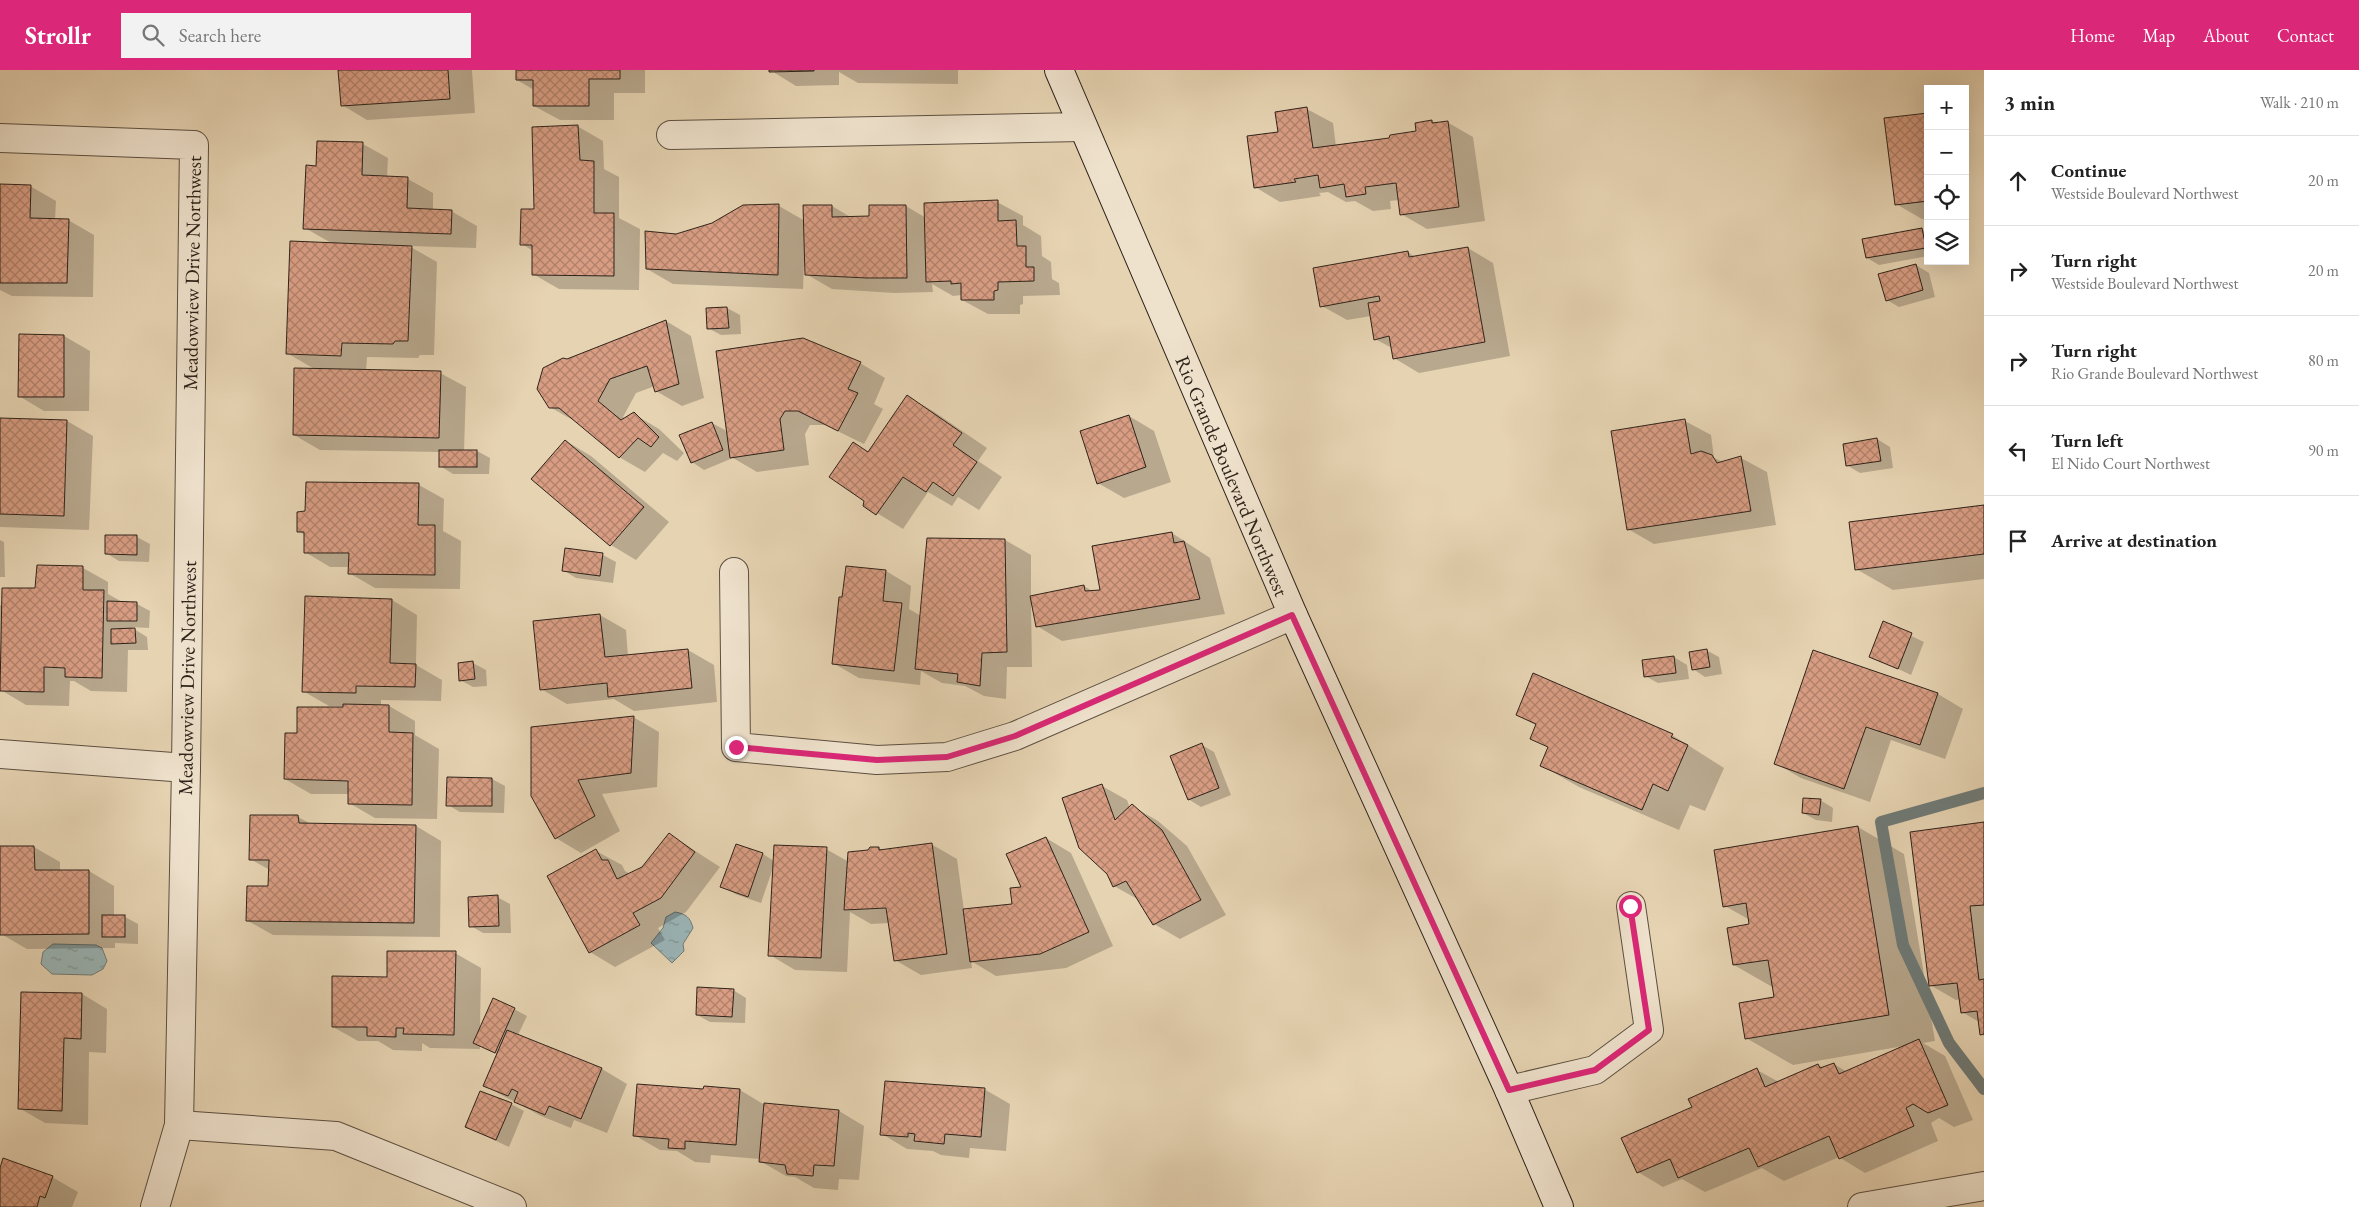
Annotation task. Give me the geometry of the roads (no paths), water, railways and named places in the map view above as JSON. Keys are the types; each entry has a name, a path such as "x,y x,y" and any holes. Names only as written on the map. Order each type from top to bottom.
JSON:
{"street":[{"name":"Rio Grande Boulevard Northwest","path":"1059,70 1292,615 1509,1090 1559,1207"},
{"path":"671,135 1083,126"},
{"name":"Meadowview Drive Northwest","path":"0,138 194,145 186,768 179,1125 155,1207"},
{"path":"734,572 736,747 877,760 947,757 1015,736 1292,615"},
{"path":"0,754 186,768"},
{"path":"1509,1090 1595,1070 1649,1030 1630,906"},
{"path":"179,1125 336,1136 512,1207"},
{"path":"1862,1207 1984,1186"}],"water":[{"path":"675,912 687,917 693,928 683,944 684,951 672,963 651,943 663,928 666,917"},
{"path":"53,944 96,945 102,948 107,961 103,969 92,975 52,974 41,964 43,952"}],"waterway":[{"path":"1984,793 1881,822 1903,945 1949,1043 1984,1089"}]}
